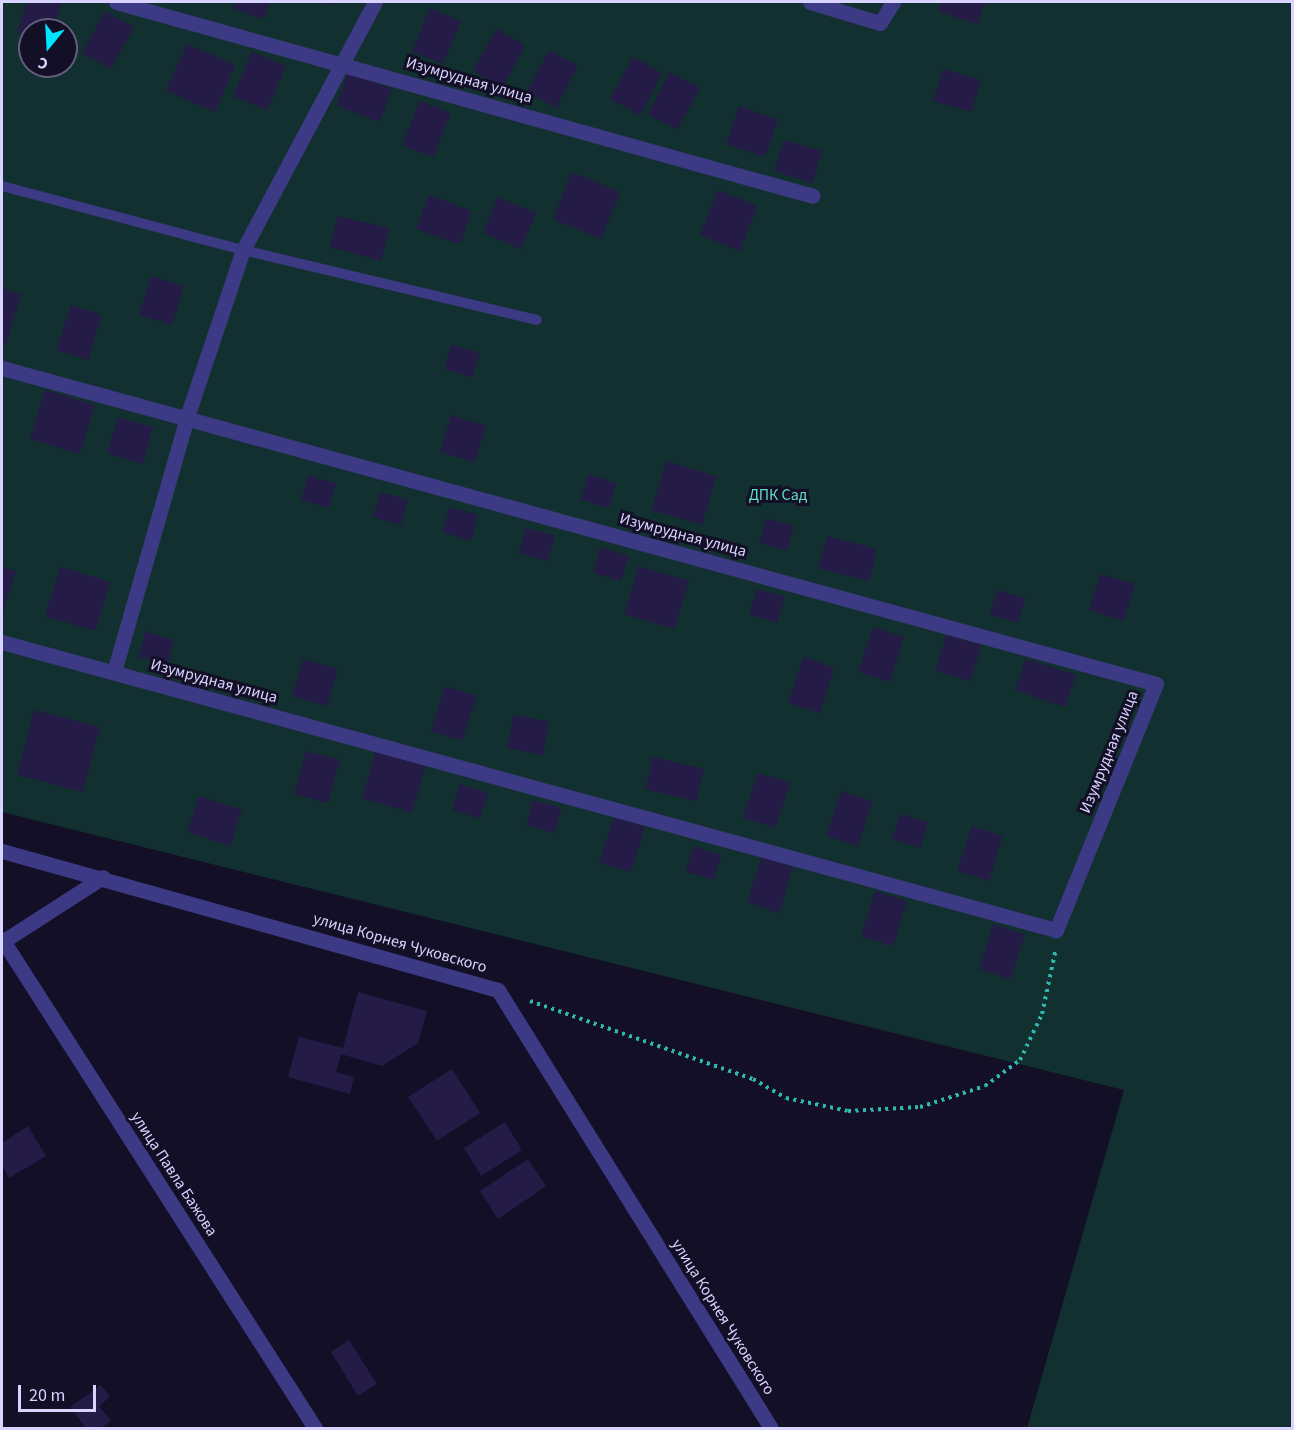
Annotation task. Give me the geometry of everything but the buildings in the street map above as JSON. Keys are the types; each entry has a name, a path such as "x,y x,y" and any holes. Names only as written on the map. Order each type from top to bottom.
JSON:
{"street":[{"name":"Изумрудная улица","path":"116,2 341,62 813,196"},
{"path":"114,672 187,417 243,250 341,62 375,2"},
{"path":"810,2 880,23 893,2"},
{"name":"Изумрудная улица","path":"2,368 1156,684 1056,930 2,642"},
{"name":"улица Корнея Чуковского","path":"2,850 498,990 771,1428"},
{"path":"2,941 103,877"},
{"name":"улица Павла Бажова","path":"2,941 315,1428"}],"lane":[{"path":"2,186 243,250 537,320"}],"path":[{"path":"498,990 753,1079 786,1098 848,1111 920,1107 985,1086 1020,1060 1042,1014 1056,960 1056,930"}],"green space":[{"name":"ДПК Сад","path":"2,2 1292,2 1292,1428 1027,1428 1124,1090 2,812"}]}
